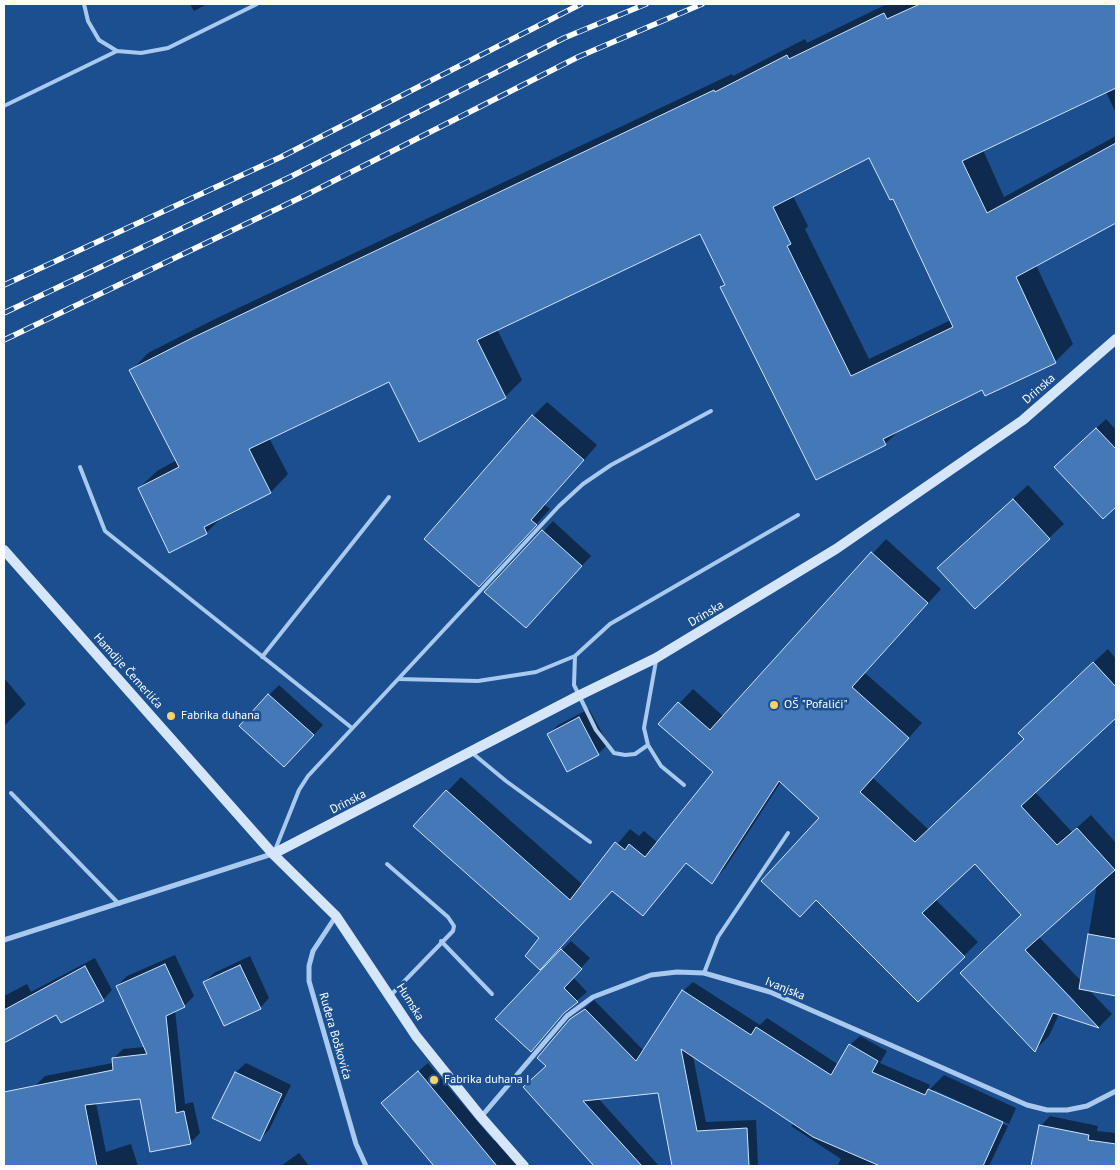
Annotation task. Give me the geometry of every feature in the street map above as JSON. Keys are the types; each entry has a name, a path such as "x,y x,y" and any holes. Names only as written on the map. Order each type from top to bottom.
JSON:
{"main road":[{"name":"Drinska","path":"273,854 578,696 656,658 836,549 1023,420 1116,339"},
{"name":"Hamdije Čemerlića","path":"4,550 273,854"},
{"name":"Humska","path":"273,854 336,916 416,1036 481,1118 524,1166"}],"street":[{"path":"4,940 273,854"},
{"name":"Ruđera Boškovića","path":"336,916 313,951 309,966 309,981 356,1144 366,1166"},
{"name":"Ivanjska","path":"481,1118 567,1016 593,997 651,975 677,972 704,974 770,992 1027,1105 1047,1110 1067,1110 1087,1106 1116,1091"}],"lane":[{"path":"84,4 88,21 99,40 118,51 141,54 168,48 257,4"},
{"path":"4,106 118,51"},
{"path":"273,854 299,790 308,776 559,506 583,484 610,465 712,411"},
{"path":"80,467 105,531 352,728"},
{"path":"262,657 389,497"},
{"path":"398,678 478,681 536,672 575,656 610,624 798,515"},
{"path":"575,656 574,685 600,736 614,753 625,756 635,754 648,746"},
{"path":"656,658 644,728 648,746 661,766 684,785"},
{"path":"471,752 506,781 590,842"},
{"path":"11,793 119,904"},
{"path":"704,974 718,937 788,833"},
{"path":"388,864 448,917 454,926 453,931 391,996"},
{"path":"441,942 492,994"}],"building":[{"path":"920,4 1116,4 1116,88 962,161 987,213 1116,143 1116,223 1016,277 1056,363 985,396 982,390 883,439 886,445 816,480 720,287 725,285 700,234 477,340 506,398 419,442 389,382 249,449 271,493 204,527 207,534 169,553 138,488 179,467 129,370 192,338 714,90 715,92 787,55 789,59 884,13 887,19","holes":["869,158 890,200 893,199 953,327 851,376 787,246 791,244 773,207"]},
{"path":"532,415 584,460 531,520 537,525 479,587 424,539"},
{"path":"1096,428 1116,449 1116,507 1103,519 1054,467"},
{"path":"1013,499 1050,539 975,609 937,568"},
{"path":"542,530 582,566 526,628 484,592"},
{"path":"871,552 928,603 852,687 909,738 860,792 915,842 1024,739 1018,733 1093,662 1116,687 1116,718 1021,806 1057,845 1077,828 1115,870 1025,950 1099,1028 1053,1013 1035,1052 960,973 1021,915 975,864 922,913 965,957 918,1002 816,900 800,917 761,881 819,818 779,781 712,884 686,863 643,916 612,891 540,970 525,956 539,938 413,826 446,790 570,900 615,842 625,850 629,844 645,857 713,772 658,724 678,702 710,730"},
{"path":"268,694 314,735 284,767 239,726"},
{"path":"579,717 599,755 567,772 547,734"},
{"path":"1088,934 1116,939 1116,996 1079,989"},
{"path":"561,949 582,969 564,988 578,1002 564,1013 531,1052 495,1019"},
{"path":"165,964 185,1007 166,1016 176,1113 184,1111 191,1144 150,1152 140,1099 85,1105 97,1166 4,1166 4,1092 113,1070 112,1058 147,1054 116,986"},
{"path":"240,965 261,1009 224,1026 203,982"},
{"path":"85,966 104,1001 61,1023 56,1015 4,1043 4,1010"},
{"path":"682,990 751,1035 756,1027 831,1075 849,1044 878,1061 872,1072 925,1095 928,1089 1003,1122 983,1166 880,1166 813,1137 681,1049 697,1131 747,1128 749,1166 672,1166 658,1093 583,1101 642,1166 594,1166 523,1087 546,1066 537,1058 570,1019 585,1009 636,1061"},
{"path":"418,1071 497,1166 434,1166 381,1103"},
{"path":"235,1072 282,1094 260,1141 212,1118"},
{"path":"1039,1125 1089,1135 1088,1140 1116,1144 1116,1166 1031,1166"}],"railway":[{"path":"4,285 281,157 581,4"},
{"path":"4,313 290,177 564,38 646,4"},
{"path":"4,340 306,195 578,57 702,4"}],"place":[{"name":"OŠ \"Pofalići\"","path":"774,705"},
{"name":"Fabrika duhana","path":"171,716"},
{"name":"Fabrika duhana I","path":"434,1080"}]}
